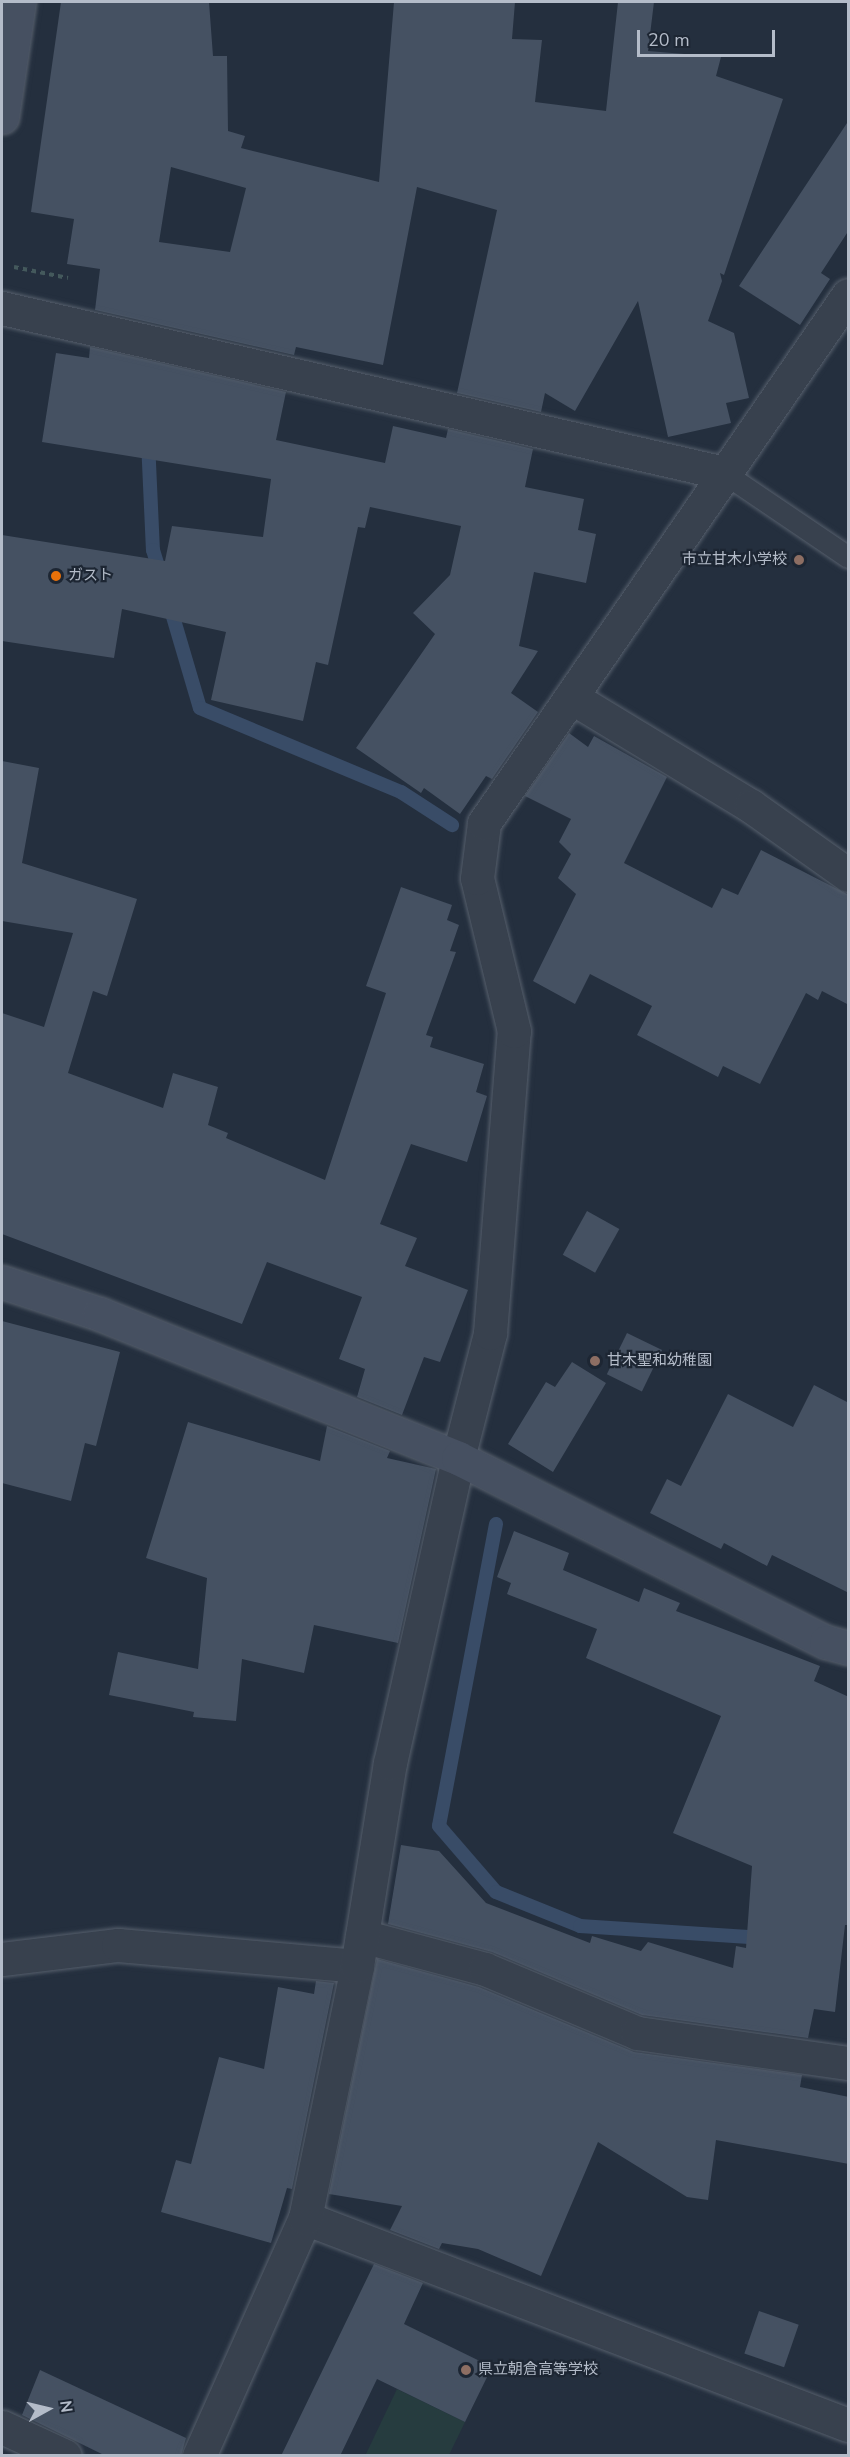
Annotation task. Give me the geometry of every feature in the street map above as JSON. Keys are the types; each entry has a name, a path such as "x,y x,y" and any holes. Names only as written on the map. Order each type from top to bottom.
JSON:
{"street":[{"path":"2,117 18,2"},
{"path":"199,2456 305,2218 360,1951 390,1763 458,1458 490,1333 514,1031 477,878 484,823 849,295"},
{"path":"2,308 724,473"},
{"path":"571,697 751,806 849,875"},
{"path":"2,1282 100,1314 458,1458 826,1642 849,1648"},
{"path":"2,1959 118,1945 360,1951 485,1969 637,2033 849,2063"},
{"path":"305,2218 849,2425"},
{"path":"2,2427 65,2456"}],"lane":[{"path":"724,473 849,557"}],"green space":[{"path":"397,2389 465,2422 449,2455 365,2456"}],"building":[{"path":"61,2 209,2 213,56 227,56 228,131 245,136 241,148 379,182 394,2 515,2 512,39 542,40 535,102 606,111 618,2 654,2 648,51 721,57 716,76 783,99 724,275 720,273 722,281 708,321 734,333 749,398 726,403 731,423 668,437 638,301 575,411 545,393 541,412 457,393 497,210 417,187 383,365 296,347 294,355 95,310 100,269 67,264 74,219 31,212","holes":["171,167 246,188 230,252 159,242"]},
{"path":"849,120 849,230 821,273 830,279 800,325 739,286"},
{"path":"90,347 286,392 276,440 385,463 393,426 446,438 448,429 533,449 525,487 584,499 578,530 596,534 586,583 534,572 519,646 538,651 511,693 538,712 492,779 486,776 460,814 424,788 421,793 356,748 435,634 413,613 450,575 461,526 370,507 365,528 358,527 328,665 316,662 303,721 211,700 226,632 122,609 114,658 2,641 2,535 165,561 172,526 263,537 271,479 42,442 56,353 89,358"},
{"path":"569,733 588,747 594,736 667,777 624,863 712,908 722,888 738,895 761,850 849,895 849,1005 822,991 818,1000 806,993 760,1084 723,1066 718,1077 637,1035 652,1006 590,974 575,1004 533,981 576,894 558,878 571,854 559,842 571,819 525,796"},
{"path":"2,761 39,768 22,863 137,899 107,996 93,991 68,1073 163,1108 173,1073 218,1087 208,1125 228,1133 226,1138 325,1180 386,993 366,986 401,887 452,905 447,920 459,925 450,951 456,952 426,1035 433,1037 430,1047 484,1064 476,1092 487,1096 467,1162 411,1144 380,1224 417,1238 405,1266 468,1290 440,1362 424,1357 402,1415 357,1397 365,1369 339,1359 362,1297 267,1262 242,1324 2,1234 2,1013 44,1027 73,933 2,921"},
{"path":"587,1211 619,1229 595,1273 563,1255"},
{"path":"2,1321 120,1352 96,1446 85,1443 71,1501 2,1483"},
{"path":"627,1333 662,1350 642,1391 607,1374"},
{"path":"572,1362 606,1383 553,1472 508,1444 546,1382 555,1387"},
{"path":"814,1385 849,1403 849,1593 772,1555 767,1566 724,1543 721,1549 650,1513 667,1479 681,1486 728,1394 793,1427"},
{"path":"188,1422 320,1461 327,1426 390,1451 387,1458 436,1469 398,1643 314,1625 304,1673 242,1659 236,1721 193,1717 194,1712 109,1695 118,1652 198,1669 207,1578 146,1558"},
{"path":"514,1531 569,1553 563,1570 639,1602 644,1588 680,1603 676,1611 820,1666 814,1681 849,1697 849,1925 845,1925 835,2012 814,2009 808,2038 642,2015 492,1952 388,1924 401,1845 439,1851 486,1903 590,1943 592,1936 641,1951 648,1942 733,1968 736,1946 746,1948 752,1866 673,1833 721,1716 586,1658 597,1629 507,1594 511,1583 497,1577"},
{"path":"377,1959 479,1987 634,2052 802,2075 800,2087 849,2097 849,2164 716,2140 708,2200 687,2197 598,2142 541,2276 478,2249 442,2243 439,2249 390,2230 402,2206 329,2194"},
{"path":"316,1981 334,1983 292,2189 287,2188 271,2243 161,2212 176,2160 191,2164 219,2057 264,2069 278,1987 314,1994"},
{"path":"374,2264 423,2283 404,2324 492,2367 465,2422 377,2379 340,2456 281,2456"},
{"path":"759,2311 799,2325 784,2367 744,2354"},
{"path":"40,2370 186,2438 181,2456 106,2456 22,2415"}],"waterway":[{"path":"148,441 153,550 161,576"},
{"path":"169,603 200,708 401,792 452,825"},
{"path":"496,1524 439,1826 496,1892 580,1926 766,1938"}],"place":[{"name":"市立甘木小学校","path":"799,560"},
{"name":"ガスト","path":"56,576"},
{"name":"甘木聖和幼稚園","path":"595,1361"},
{"name":"県立朝倉高等学校","path":"466,2370"}]}
